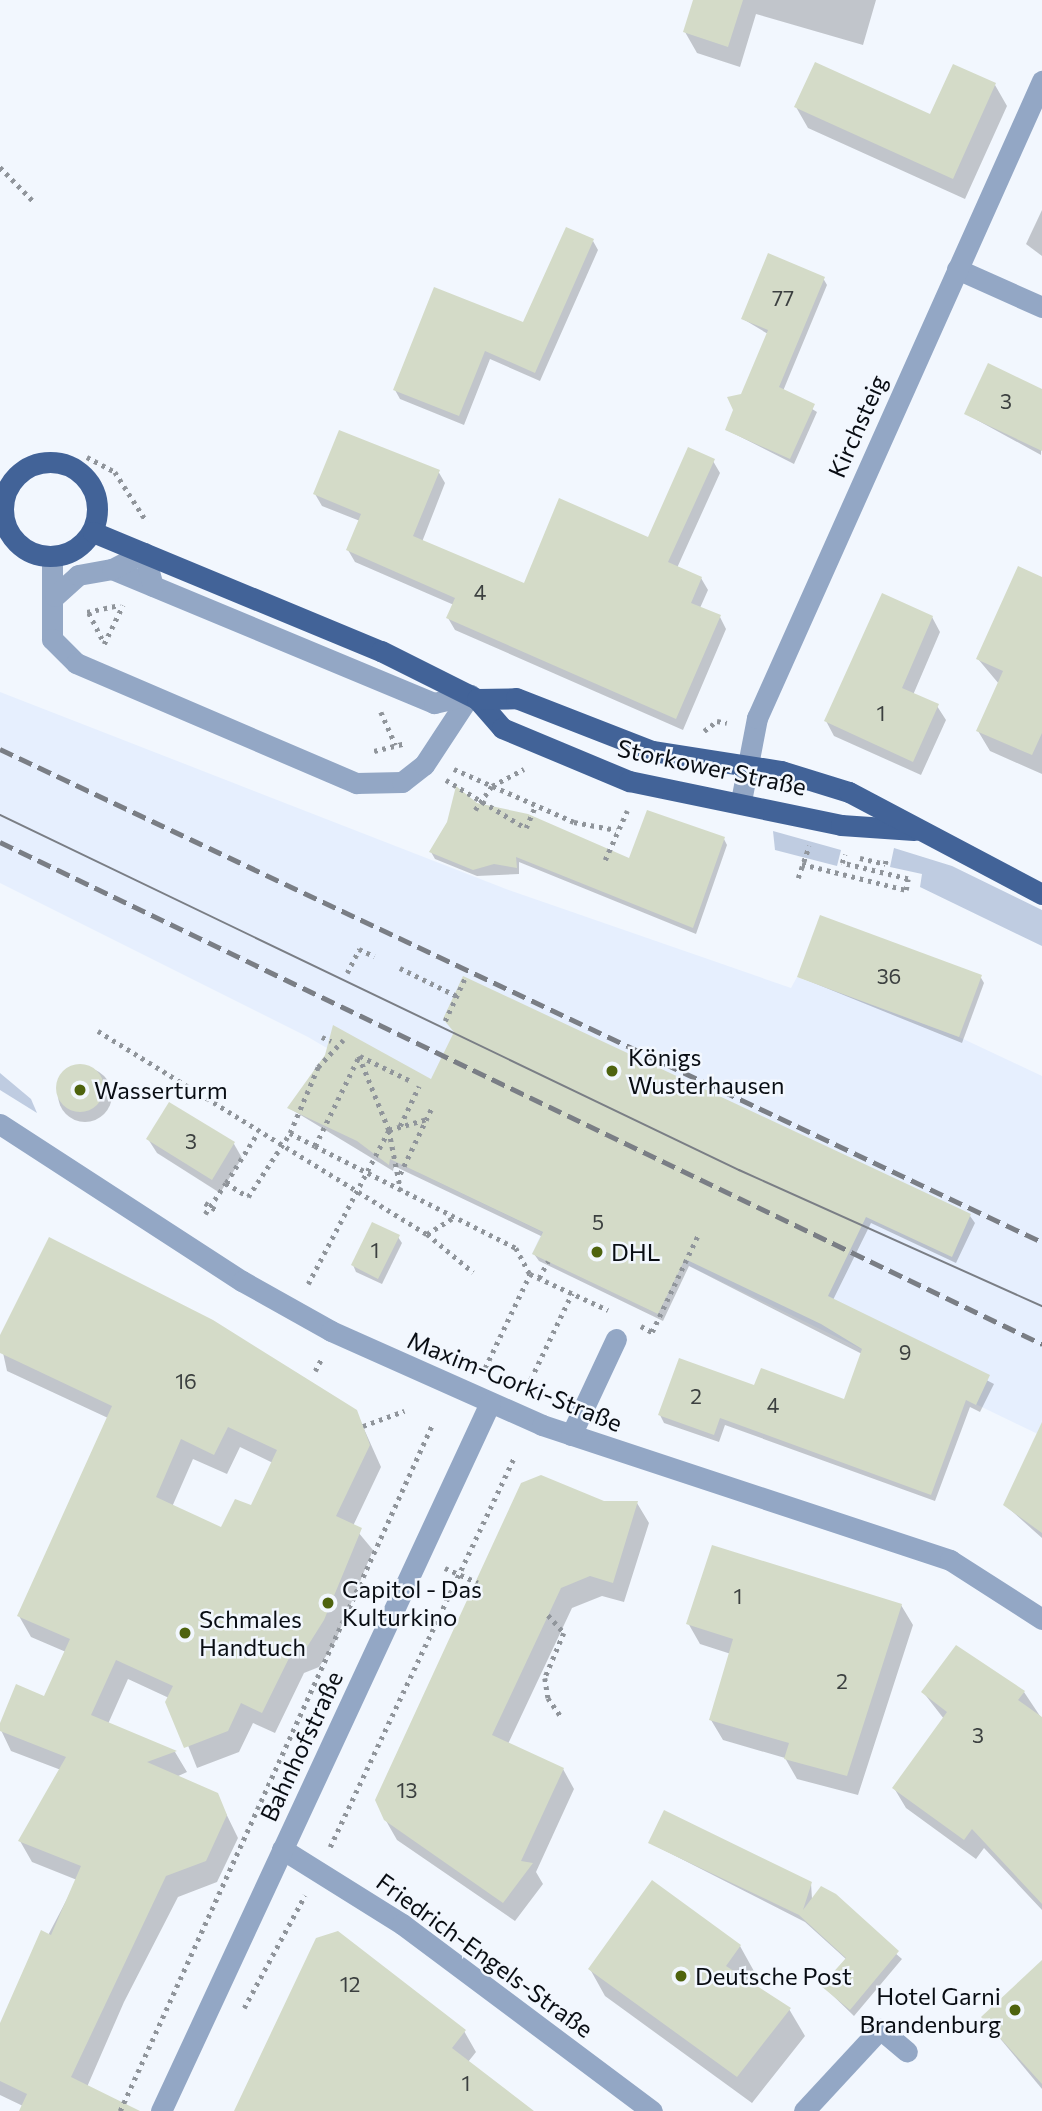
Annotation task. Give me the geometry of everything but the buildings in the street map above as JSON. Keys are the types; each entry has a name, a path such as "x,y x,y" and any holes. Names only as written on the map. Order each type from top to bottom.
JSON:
{"main road":[{"path":"56,462 71,466 92,487 97,502 93,532 82,545 52,557 21,547 2,521 15,478 56,462"},
{"name":"Storkower Straße","path":"93,532 474,697 516,698 652,751 745,764 849,792 914,830 1042,894"},
{"name":"Storkower Straße","path":"474,697 502,728 597,768 662,788 741,801 841,825 914,830"}],"street":[{"name":"Kirchsteig","path":"741,801 745,764 757,718 1042,81"},
{"path":"957,269 1042,307"},
{"path":"55,596 78,575 112,569 144,553 153,586"},
{"path":"52,557 55,596 52,639 89,672 343,778 378,787 402,782 435,750 474,697"},
{"path":"112,569 434,703 474,697"},
{"path":"410,694 436,729 435,750"},
{"name":"Maxim-Gorki-Straße","path":"0,1124 294,1311 490,1404 571,1435 950,1560 1042,1619"},
{"path":"571,1435 616,1339"},
{"name":"Bahnhofstraße","path":"162,2111 490,1404"},
{"name":"Friedrich-Engels-Straße","path":"282,1849 320,1869 652,2111"},
{"path":"804,2111 880,2029 907,2052"}],"path":[{"path":"0,167 34,202"},
{"path":"87,457 115,472 149,525"},
{"path":"123,604 109,634 104,644 89,613 123,604"},
{"path":"450,767 574,822 616,830"},
{"path":"475,810 492,786 526,768"},
{"path":"444,779 478,803 526,828 536,805"},
{"path":"604,859 631,804"},
{"path":"798,878 811,839"},
{"path":"836,844 849,847"},
{"path":"802,864 906,890 908,879 842,863 845,854 885,864 887,855 862,849"},
{"path":"347,973 359,949 374,956"},
{"path":"400,968 457,996"},
{"path":"445,1021 465,978"},
{"path":"99,1031 355,1195 427,1234 473,1272"},
{"path":"322,1037 331,1041"},
{"path":"226,1183 248,1197 290,1133 317,1068 343,1040"},
{"path":"315,1146 359,1055"},
{"path":"359,1055 414,1082"},
{"path":"359,1055 389,1130 401,1192"},
{"path":"399,1127 419,1086"},
{"path":"399,1176 433,1105"},
{"path":"308,1284 389,1130 427,1119"},
{"path":"205,1214 257,1133"},
{"path":"290,1133 401,1192 516,1248 530,1274 572,1293 525,1391"},
{"path":"205,1203 218,1211"},
{"path":"427,1234 454,1217"},
{"path":"652,1332 699,1233"},
{"path":"540,1278 548,1261"},
{"path":"483,1371 530,1274"},
{"path":"315,1371 322,1358"},
{"path":"363,1426 404,1411"},
{"path":"120,2111 433,1423"},
{"path":"241,2014 320,1869 513,1459"},
{"path":"419,1555 478,1583"},
{"path":"548,1615 564,1633 545,1678 548,1698 562,1718"}],"shaded area":[{"path":"0,692 506,889 791,988 797,977 959,1037 1042,1076 1042,1436 683,1263 658,1314 532,1254 542,1232 417,1172 430,1145 419,1102 308,1037 0,883"},
{"path":"773,831 841,850 837,866 775,850"},
{"path":"894,848 952,866 1042,910 1042,946 920,887 922,874 890,867"},
{"path":"0,1073 31,1099 37,1113 0,1090"}],"tram line":[{"path":"0,815 739,1170 1042,1306"}],"railway":[{"path":"0,749 1042,1242"},
{"path":"0,842 1042,1344"}],"place":[{"name":"Königs Wusterhausen","path":"612,1071"},
{"name":"Wasserturm","path":"80,1090"},
{"name":"DHL","path":"597,1252"},
{"name":"Capitol - Das Kulturkino","path":"328,1603"},
{"name":"Schmales Handtuch","path":"185,1633"},
{"name":"Deutsche Post","path":"681,1976"},
{"name":"Hotel Garni Brandenburg","path":"1015,2010"}]}
